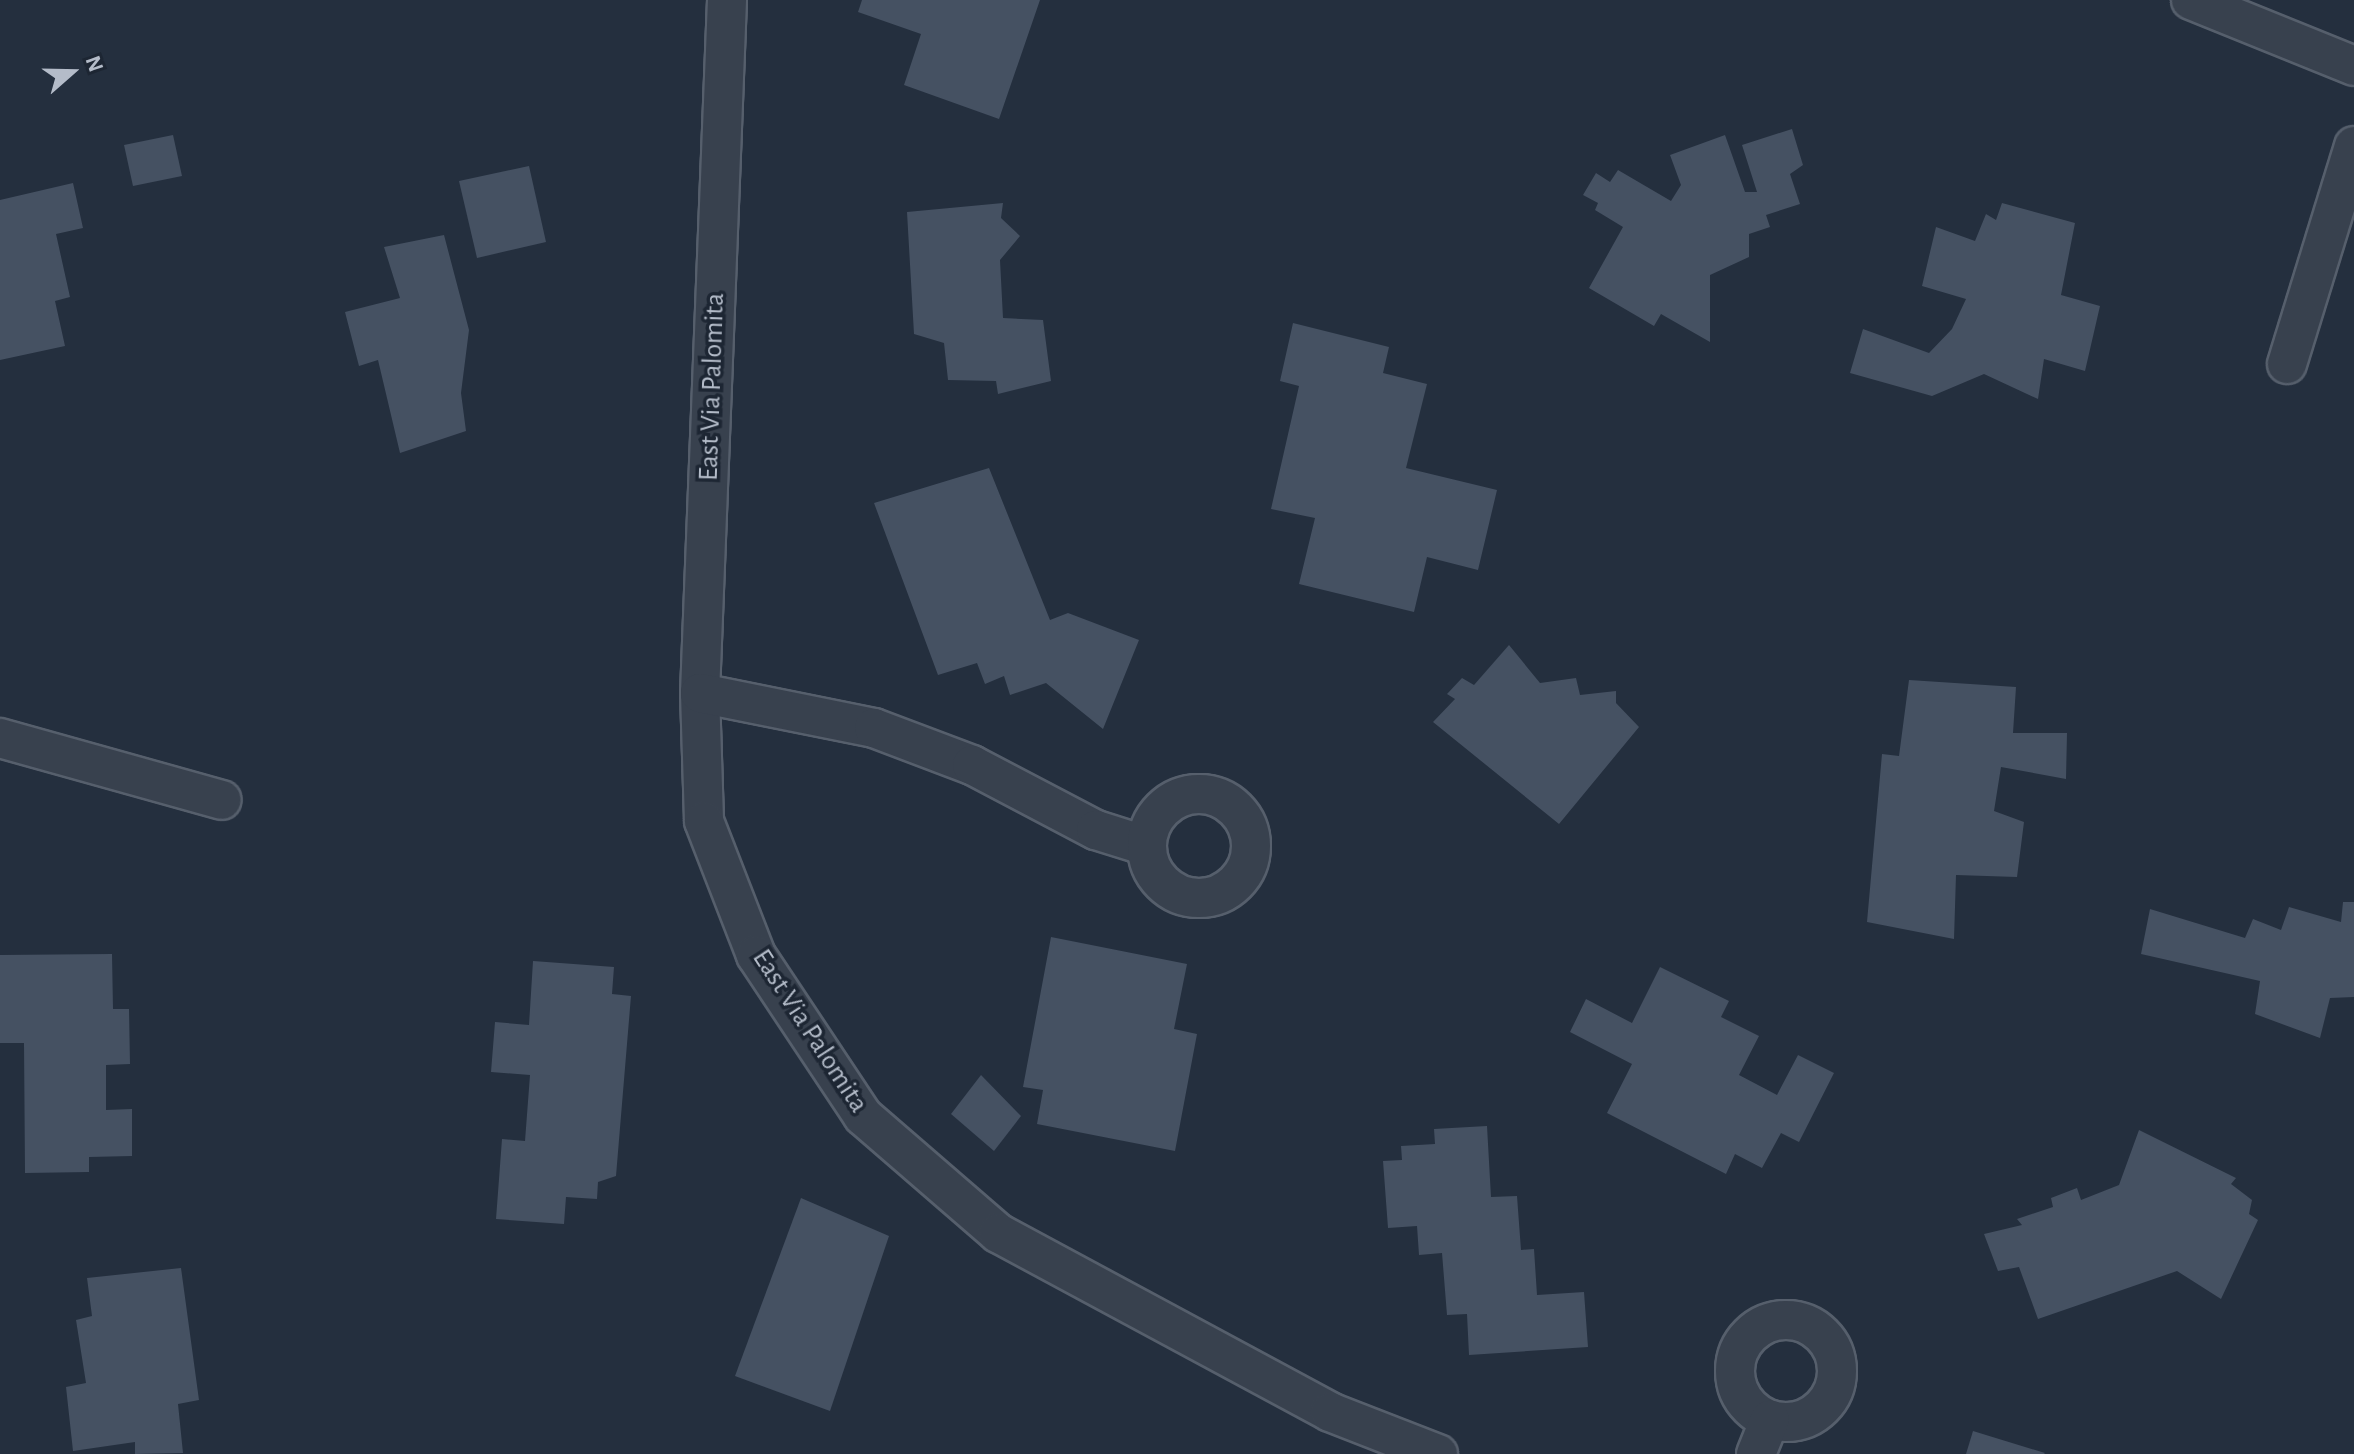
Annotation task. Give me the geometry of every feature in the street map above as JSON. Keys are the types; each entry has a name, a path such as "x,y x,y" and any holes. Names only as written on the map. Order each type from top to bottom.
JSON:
{"street":[{"name":"East Via Palomita","path":"727,0 700,693 704,821 756,955 863,1116 998,1233 1330,1412 1438,1454"},
{"path":"2191,0 2354,66"},
{"path":"2287,364 2354,146"},
{"path":"700,693 874,728 972,765 1096,830 1147,846"},
{"path":"0,738 222,800"}],"building":[{"path":"862,0 1040,0 999,119 904,85 921,34 858,12"},
{"path":"1792,129 1803,165 1790,174 1800,204 1766,215 1770,227 1749,234 1749,257 1710,275 1710,342 1661,314 1654,326 1589,288 1623,227 1595,210 1598,203 1583,195 1596,173 1610,182 1618,170 1671,201 1681,185 1670,155 1725,135 1745,192 1757,192 1742,145"},
{"path":"173,135 182,176 133,186 124,145"},
{"path":"529,166 546,242 477,258 459,181"},
{"path":"73,183 83,228 56,234 70,297 55,301 65,346 0,360 0,200"},
{"path":"1003,203 1001,218 1020,236 1000,260 1003,318 1043,320 1051,381 998,394 996,381 948,380 944,343 914,334 907,212"},
{"path":"2002,203 2075,223 2061,295 2100,306 2085,371 2044,359 2038,399 1984,374 1932,396 1850,373 1863,329 1929,353 1952,329 1966,299 1922,286 1936,227 1975,241 1986,214 1996,220"},
{"path":"444,235 469,330 461,393 466,431 400,453 378,360 359,366 345,312 400,298 384,247"},
{"path":"1293,323 1389,347 1383,373 1427,384 1406,468 1497,490 1478,570 1427,557 1414,612 1299,584 1315,518 1271,509 1299,386 1280,381"},
{"path":"989,468 1050,620 1068,613 1139,640 1103,729 1046,683 1010,695 1004,676 985,684 977,663 938,675 874,503"},
{"path":"1509,645 1540,683 1576,678 1580,695 1616,691 1616,703 1639,727 1559,824 1433,722 1455,699 1447,694 1462,678 1474,685"},
{"path":"1909,680 2016,687 2013,733 2067,733 2066,779 2001,767 1994,811 2024,822 2017,877 1956,875 1954,939 1867,922 1882,754 1899,756"},
{"path":"2343,902 2354,902 2354,997 2330,998 2320,1038 2255,1014 2260,981 2141,954 2150,909 2245,938 2253,919 2281,930 2289,907 2341,922"},
{"path":"1051,937 1187,964 1174,1029 1197,1034 1175,1151 1037,1124 1043,1090 1023,1087"},
{"path":"112,954 113,1009 129,1009 130,1064 106,1065 106,1110 132,1109 132,1156 89,1157 89,1172 25,1173 24,1043 0,1043 0,955"},
{"path":"533,961 614,967 612,994 631,996 616,1176 598,1182 597,1199 566,1197 564,1224 496,1219 502,1139 525,1141 530,1075 491,1072 495,1022 529,1025"},
{"path":"1660,967 1729,1001 1721,1017 1759,1036 1739,1075 1777,1095 1798,1055 1834,1073 1799,1142 1781,1133 1762,1168 1735,1154 1726,1174 1607,1113 1632,1064 1570,1032 1586,999 1632,1023"},
{"path":"981,1075 1021,1116 994,1151 951,1114"},
{"path":"1487,1126 1491,1197 1517,1196 1521,1250 1534,1249 1537,1295 1584,1292 1588,1347 1469,1355 1467,1314 1447,1315 1442,1253 1419,1255 1417,1226 1388,1228 1383,1161 1402,1160 1401,1146 1435,1144 1434,1129"},
{"path":"2139,1130 2236,1178 2231,1184 2252,1200 2249,1214 2258,1220 2221,1299 2177,1271 2038,1319 2019,1267 1998,1271 1984,1234 2022,1225 2017,1219 2053,1207 2051,1198 2077,1188 2081,1200 2119,1185"},
{"path":"801,1198 889,1236 830,1411 735,1376"},
{"path":"181,1268 199,1400 178,1404 183,1453 135,1454 135,1442 73,1451 66,1387 86,1383 76,1320 92,1316 87,1278"},
{"path":"1973,1431 2045,1453 1966,1454"}]}
